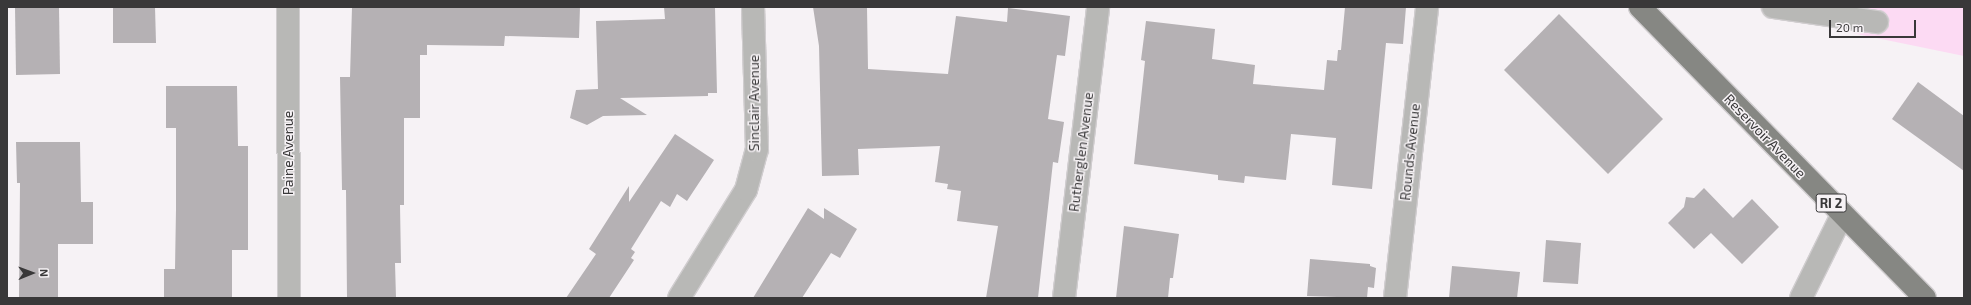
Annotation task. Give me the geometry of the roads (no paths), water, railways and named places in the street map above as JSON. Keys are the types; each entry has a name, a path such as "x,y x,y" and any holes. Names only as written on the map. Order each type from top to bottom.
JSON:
{"main road":[{"name":"Reservoir Avenue","path":"1640,7 1842,215 1925,298"}],"street":[{"name":"Paine Avenue","path":"288,7 289,298"},
{"name":"Sinclair Avenue","path":"679,298 746,190 757,150 753,7"},
{"name":"Rutherglen Avenue","path":"1064,298 1098,7"},
{"name":"Rounds Avenue","path":"1395,298 1427,7"},
{"path":"1773,7 1877,22"},
{"path":"1801,298 1842,215"}]}
